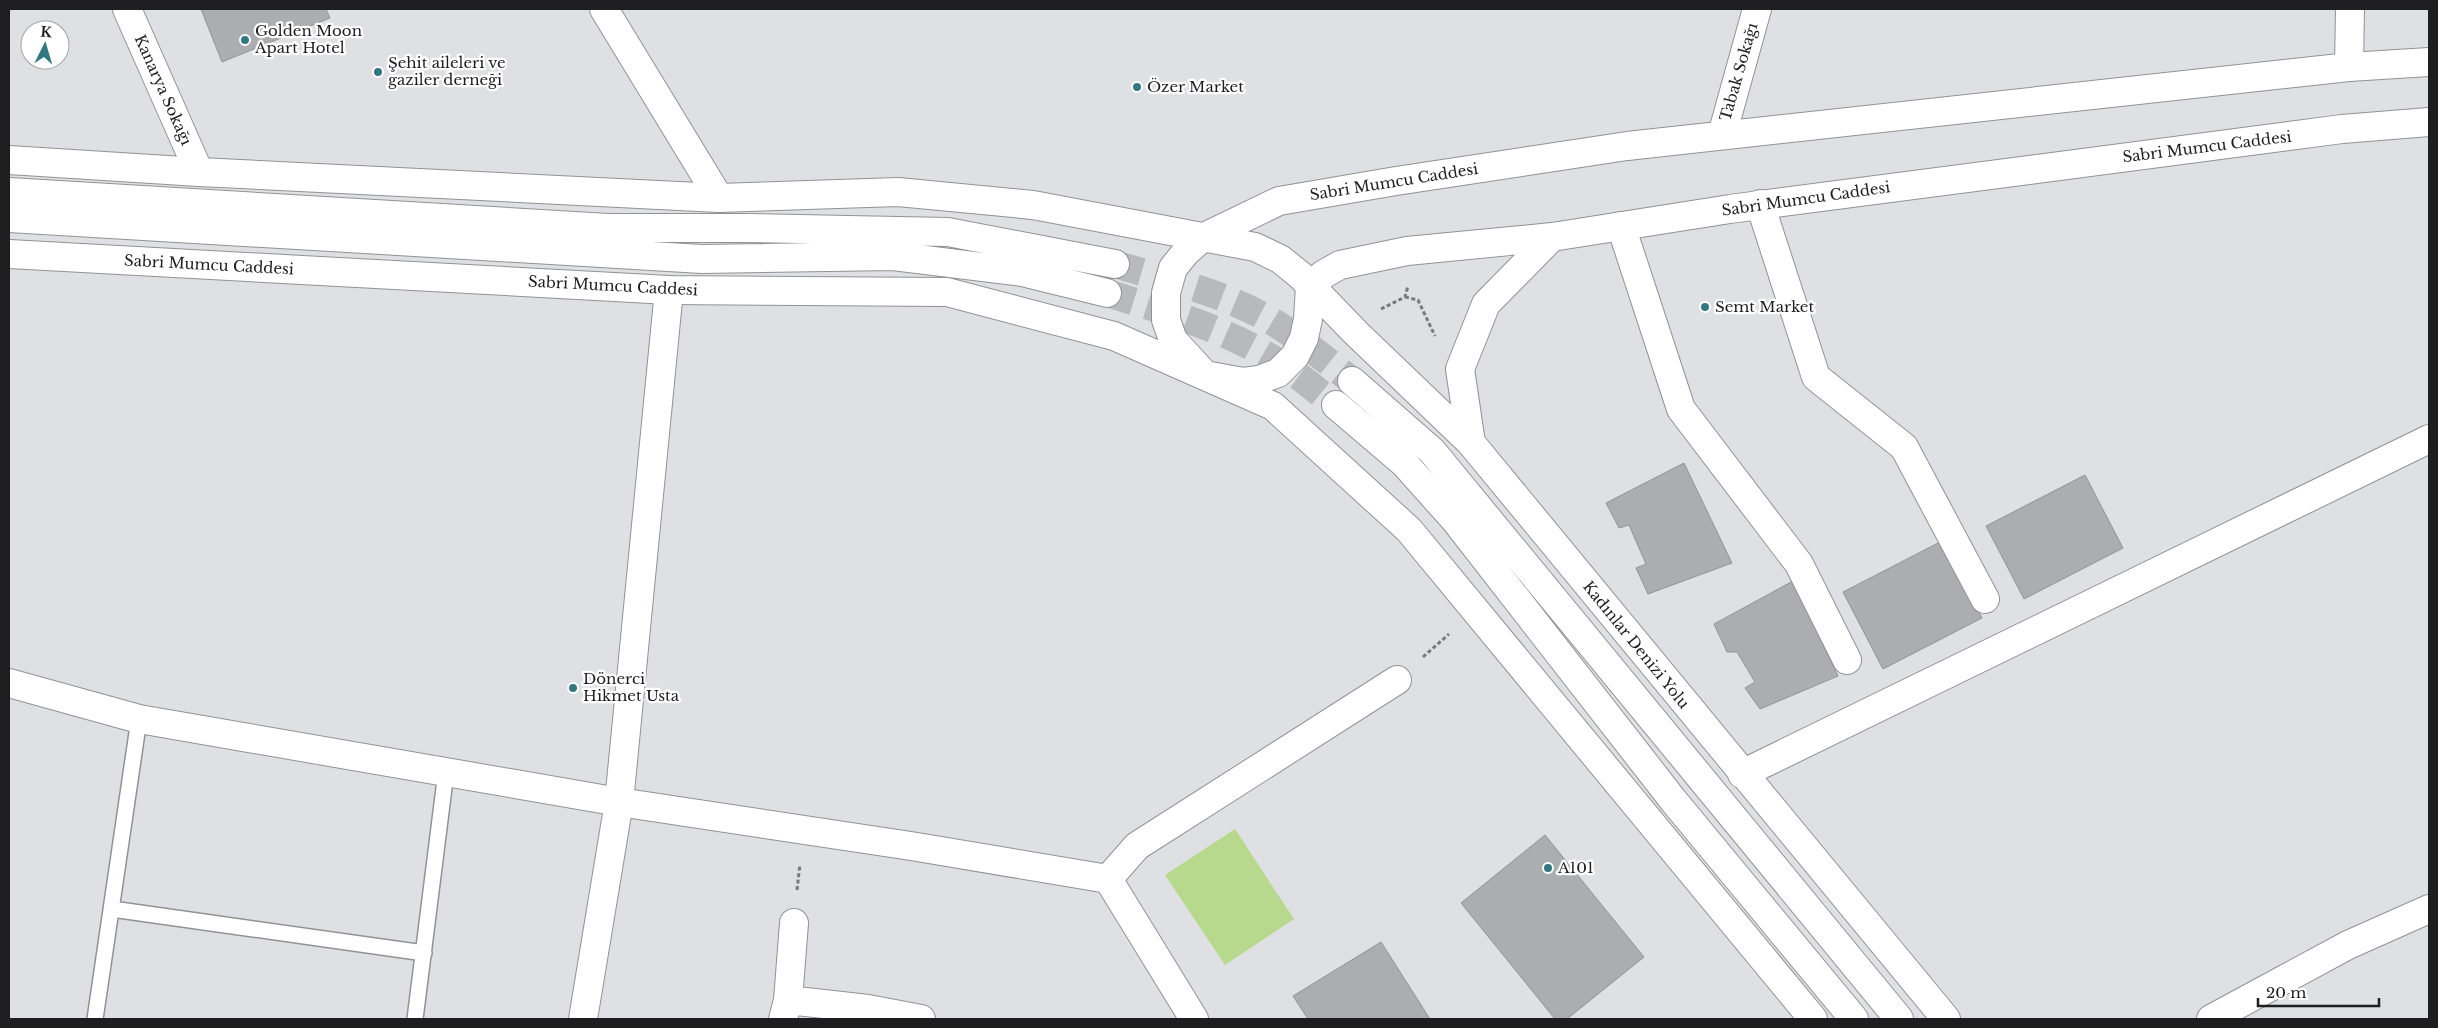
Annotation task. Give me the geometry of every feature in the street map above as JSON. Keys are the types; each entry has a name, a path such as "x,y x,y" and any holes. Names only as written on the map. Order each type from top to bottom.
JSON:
{"main road":[{"name":"Kanarya Sokağı","path":"127,9 198,172"},
{"path":"604,9 719,198"},
{"name":"Tabak Sokağı","path":"1722,135 1757,9"},
{"path":"2349,67 2350,9"},
{"name":"Sabri Mumcu Caddesi","path":"1202,238 1279,201 1617,147 2349,67 2429,62"},
{"name":"Sabri Mumcu Caddesi","path":"1310,286 1324,274 1340,265 1407,251 1552,237 1760,204 2342,129 2429,122"},
{"path":"9,160 198,172 719,198 898,192 1032,205 1255,247 1280,260 1310,286 1308,319 1304,338 1295,356 1278,373 1259,380 1243,382 1205,375"},
{"path":"9,182 145,201"},
{"path":"9,192 608,228 745,228 948,232 1115,264"},
{"path":"1760,204 1816,377 1904,447 1984,600"},
{"path":"9,218 702,259 893,256 1022,272 1107,293"},
{"path":"1621,226 1680,409 1799,564 1847,660"},
{"path":"9,233 287,270"},
{"path":"1471,443 1460,369 1486,304 1552,237"},
{"path":"1202,238 1186,252 1174,268 1166,293 1166,320 1173,340 1205,375 1273,406 1409,530 1813,1019"},
{"name":"Sabri Mumcu Caddesi","path":"9,254 669,290 947,292 1114,336 1205,375"},
{"name":"Kadınlar Denizi Yolu","path":"1310,286 1471,443 1742,774 1946,1019"},
{"path":"583,1019 619,802 669,290"},
{"path":"1352,381 1432,451 1899,1019"},
{"path":"1336,405 1404,463 1456,520 1672,800 1854,1019"},
{"path":"1742,774 2429,439"},
{"path":"1108,879 1137,846 1397,680"},
{"path":"9,683 139,719 619,802 1108,879 1194,1019"},
{"path":"2210,1019 2348,945 2429,909"},
{"path":"794,923 786,1010 868,1009 921,1019"}],"lane":[{"path":"95,1019 139,719"},
{"path":"415,1019 446,772"},
{"path":"112,910 424,953"}],"path":[{"path":"1406,297 1408,283"},
{"path":"1374,313 1406,297 1418,300 1439,344"},
{"path":"1397,680 1454,630"},
{"path":"794,923 803,830"}],"green space":[{"path":"1235,829 1294,919 1225,965 1165,875"}],"building":[{"name":"Golden Moon Apart Hotel","path":"201,9 326,9 330,18 222,62"},
{"path":"1684,463 1732,563 1648,594 1636,568 1646,564 1629,525 1619,528 1606,503"},
{"path":"2085,475 2123,548 2024,599 1986,526"},
{"path":"1942,541 1982,618 1883,669 1843,592"},
{"path":"1793,581 1838,676 1760,709 1745,688 1755,682 1737,652 1727,652 1714,624"},
{"path":"1545,835 1644,957 1567,1019 1555,1019 1461,903"},
{"path":"1381,942 1430,1019 1308,1019 1293,996"}],"tunnel":[{"path":"1115,264 1224,298 1259,314 1319,354 1352,381"},
{"path":"1107,293 1200,324 1245,343 1287,368 1336,405"}],"place":[{"name":"Golden Moon Apart Hotel","path":"245,40"},
{"name":"Şehit aileleri ve gaziler derneği","path":"378,72"},
{"name":"Özer Market","path":"1137,87"},
{"name":"Semt Market","path":"1705,307"},
{"name":"Dönerci Hikmet Usta","path":"573,688"},
{"name":"A101","path":"1548,868"}]}
